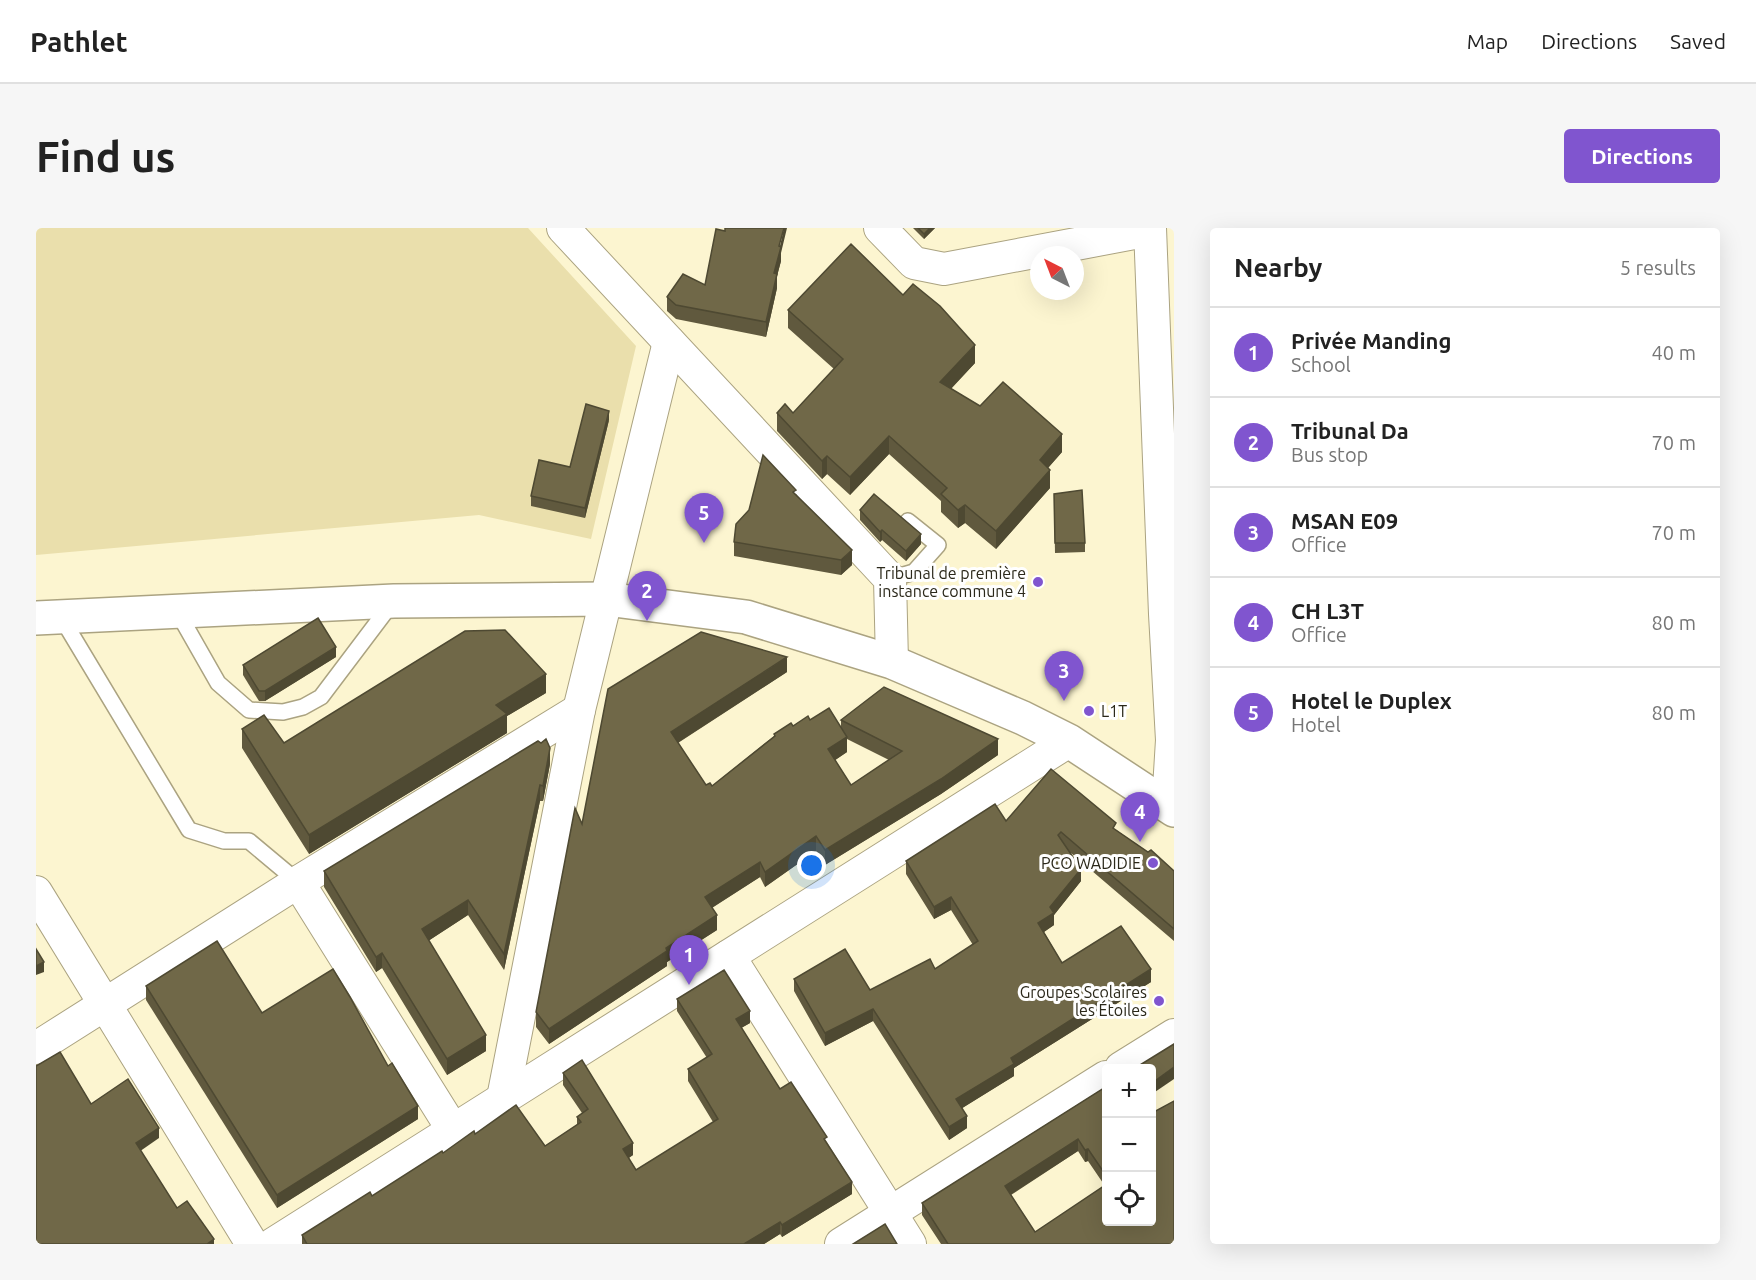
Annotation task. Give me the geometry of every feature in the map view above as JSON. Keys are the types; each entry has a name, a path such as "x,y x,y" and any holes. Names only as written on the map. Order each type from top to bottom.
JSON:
{"main road":[{"path":"49,617 394,601 606,598 746,617 892,662 1023,718 1069,741 1171,808"}],"street":[{"path":"562,228 890,579 892,662"},
{"path":"880,228 914,263 944,269 1150,229 1165,346 1165,614 1172,740 1171,808"},
{"path":"503,1098 579,710 669,342"},
{"path":"36,1048 298,882 579,710"},
{"path":"273,1244 1069,741"},
{"path":"298,882 453,1130"},
{"path":"36,892 252,1244"},
{"path":"729,956 910,1244"},
{"path":"1127,1064 1174,1035"},
{"path":"841,1244 1102,1080"}],"lane":[{"path":"890,579 914,572 938,545 908,521"},
{"path":"177,611 218,682 249,710 283,712 303,707 321,698 394,601"},
{"path":"49,617 189,830 224,840 249,842 298,882"}],"shaded area":[{"path":"36,228 528,228 636,346 591,539 479,515 36,555"}],"building":[{"path":"725,228 784,228 766,322 676,305 667,297 683,274 705,285 716,229 725,231"},
{"path":"918,228 930,228 924,234"},
{"path":"851,244 903,295 913,284 940,306 975,345 940,382 980,406 1003,382 1062,434 1040,460 1050,470 996,531 965,505 958,510 941,494 947,488 889,436 850,477 827,456 822,461 777,413 785,404 793,413 843,359 788,310"},
{"path":"586,404 609,411 585,508 531,496 539,460 570,467"},
{"path":"763,455 796,490 793,492 852,550 841,560 734,542 736,524 749,510"},
{"path":"1082,490 1085,543 1055,543 1054,494"},
{"path":"874,494 921,534 906,551 882,530 880,532 860,510"},
{"path":"318,618 336,647 265,691 259,691 243,665"},
{"path":"505,630 546,674 496,705 507,714 309,835 242,729 264,715 284,743 465,631"},
{"path":"701,632 787,657 671,732 706,785 710,783 712,786 775,736 774,734 791,723 793,726 808,716 810,720 829,708 847,737 828,749 851,785 902,751 841,720 884,687 998,739 941,779 825,850 816,836 765,872 760,862 705,897 717,915 549,1029 536,1012 575,808 582,824 608,689"},
{"path":"546,739 550,748 543,786 540,785 504,954 468,900 422,929 486,1035 447,1059 382,953 376,957 324,871 538,741 541,743"},
{"path":"1051,769 1116,823 1113,828 1148,852 1151,850 1174,871 1174,929 1061,832 1058,835 1081,869 1050,907 1054,913 1038,923 1062,963 1121,926 1151,969 1011,1058 1014,1064 956,1099 967,1116 949,1127 873,1009 825,1033 794,979 845,949 870,990 930,959 935,969 978,941 951,897 934,907 906,861 995,804 1006,821"},
{"path":"217,941 262,1013 333,969 388,1066 392,1063 418,1106 277,1195 146,986"},
{"path":"36,949 44,962 36,966"},
{"path":"724,970 750,1011 736,1019 780,1089 791,1082 827,1137 824,1139 852,1182 782,1225 780,1222 744,1244 307,1244 302,1235 370,1192 372,1196 442,1151 443,1153 474,1131 475,1134 516,1105 545,1146 581,1122 577,1117 588,1109 563,1073 582,1060 633,1143 623,1149 636,1170 718,1119 688,1069 712,1054 677,999"},
{"path":"1174,1044 1174,1067 1156,1080 1156,1064 1142,1064"},
{"path":"60,1052 91,1104 128,1079 159,1128 136,1143 177,1208 187,1201 214,1239 207,1244 36,1244 36,1066"},
{"path":"1102,1089 1102,1170 1078,1139 1005,1186 1035,1232 1102,1187 1102,1226 1156,1226 1156,1111 1174,1101 1174,1244 948,1244 922,1203"},
{"path":"885,1224 897,1244 853,1244"}],"place":[{"name":"Hotel le Duplex","path":"704,543"},
{"name":"Tribunal de première instance commune 4","path":"1038,582"},
{"name":"Tribunal Da","path":"647,621"},
{"name":"MSAN E09","path":"1064,701"},
{"name":"L1T","path":"1089,711"},
{"name":"CH L3T","path":"1140,842"},
{"name":"PCO WADIDIE","path":"1153,863"},
{"name":"Privée Manding","path":"689,985"},
{"name":"Groupes Scolaires les Étoiles","path":"1159,1001"}]}
